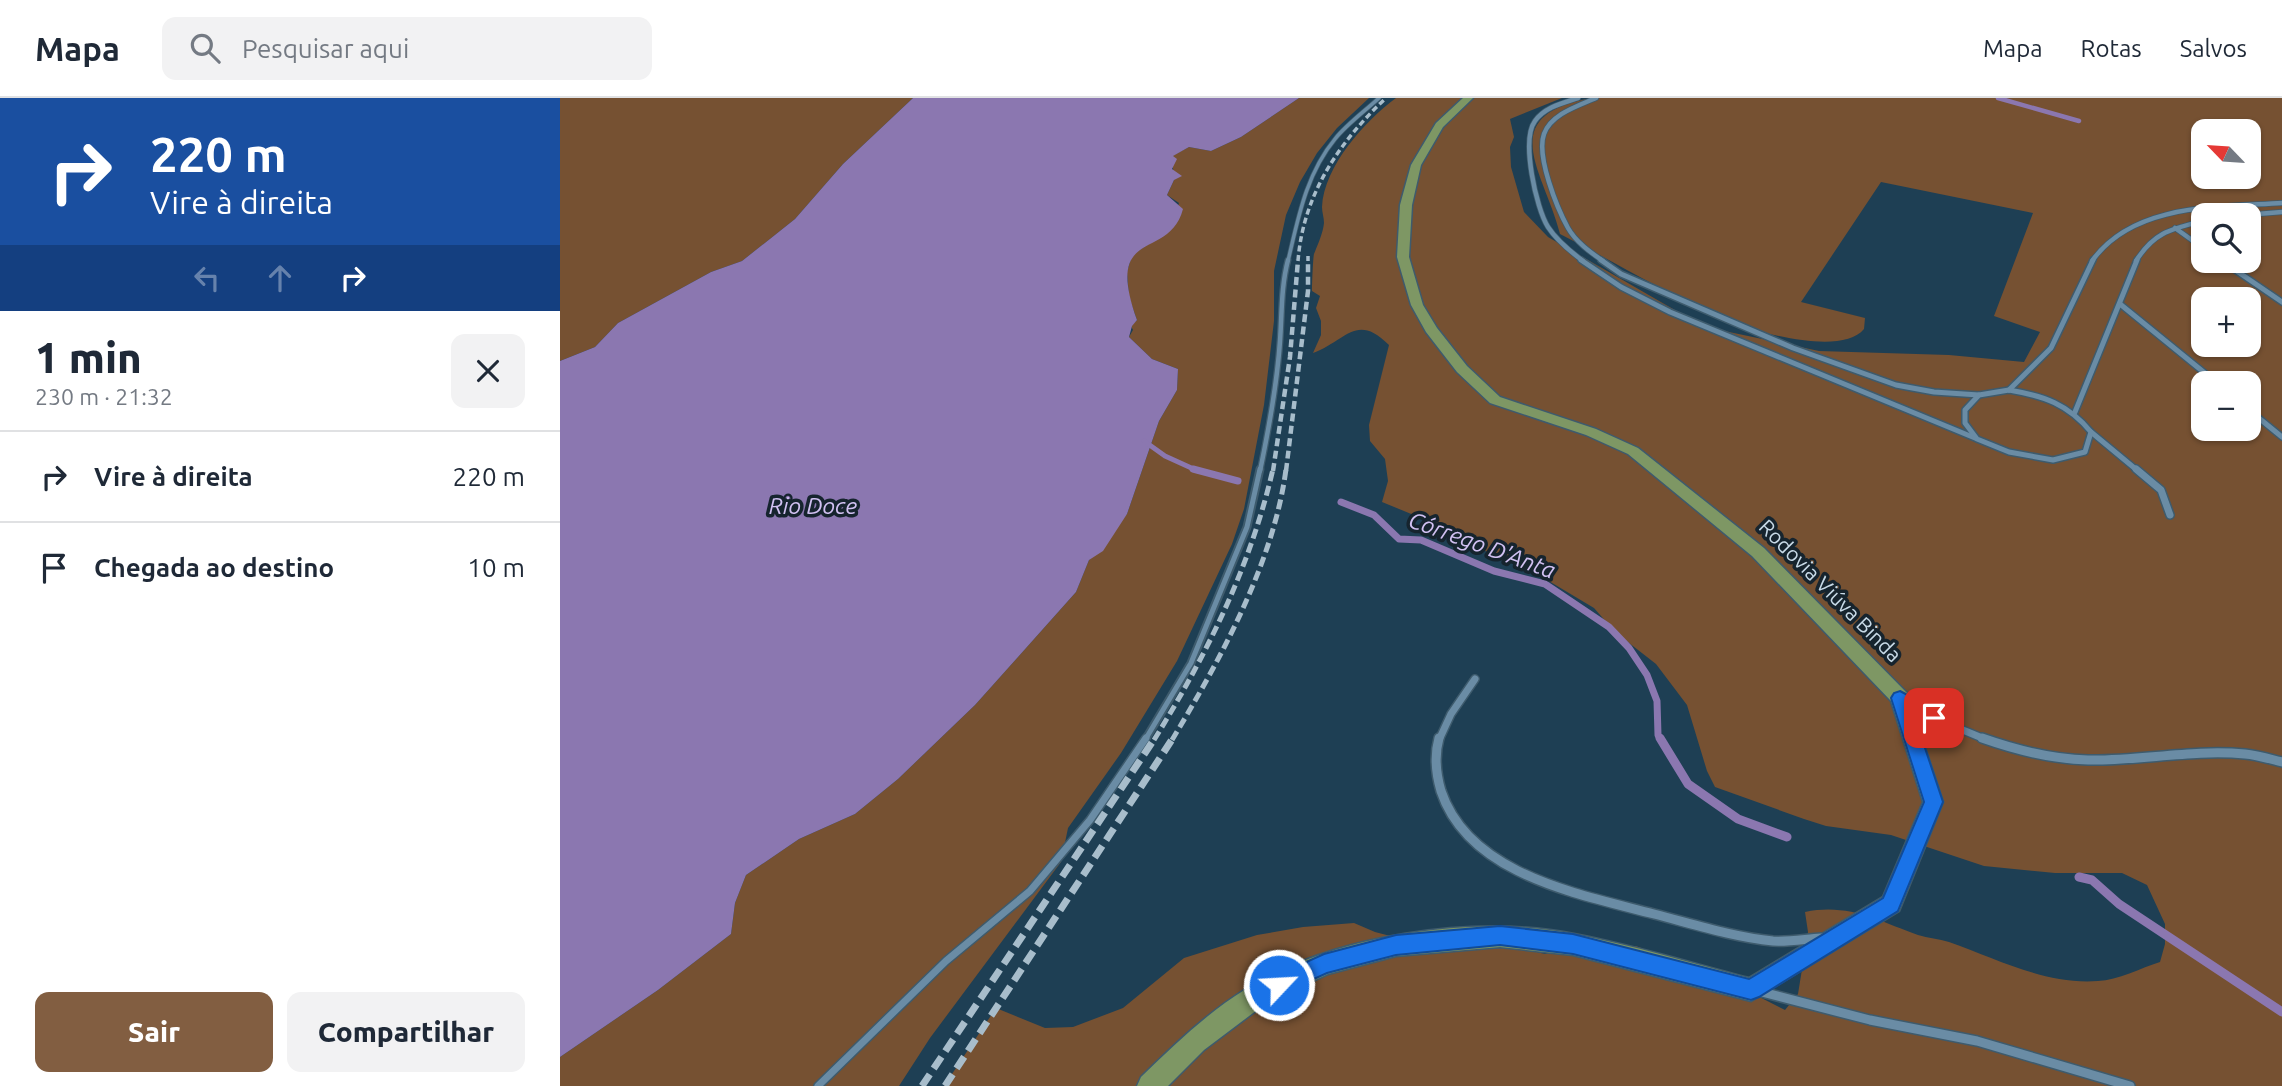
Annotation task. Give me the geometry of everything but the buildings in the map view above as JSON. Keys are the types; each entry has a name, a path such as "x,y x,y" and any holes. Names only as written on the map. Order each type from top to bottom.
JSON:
{"main road":[{"name":"Rodovia Viúva Binda","path":"1468,98 1439,125 1416,165 1406,205 1403,257 1418,305 1431,329 1462,369 1494,400 1591,432 1646,459 1758,552 1900,698 1933,802 1891,904 1751,990"},
{"path":"1150,1086 1195,1041 1256,996 1324,964 1396,945 1500,936 1573,944 1751,990"}],"street":[{"path":"1578,98 1560,104 1530,123 1527,139 1536,189 1549,229 1590,267 1619,287 1681,317 1775,353 1874,398 2009,452 2053,460 2085,452 2091,432"},
{"path":"1596,98 1570,109 1554,120 1544,134 1542,153 1553,192 1569,229 1587,250 1621,274 1742,327 1896,385 1934,392 1979,395 2009,390 2052,401 2075,412 2091,432 2161,491 2170,515"},
{"path":"2009,390 2050,349 2071,309 2084,275 2099,251 2118,234 2139,223 2194,209 2282,203"},
{"path":"2261,214 2282,212"},
{"path":"2075,412 2136,262 2147,244 2175,228 2191,224"},
{"path":"2175,228 2191,239"},
{"path":"2240,273 2282,302"},
{"path":"2120,304 2202,371"},
{"path":"1731,338 1742,327"},
{"path":"1977,439 1965,423 1965,410 1979,395"},
{"path":"2261,420 2282,437"},
{"path":"1475,679 1441,733 1436,752 1442,794 1455,819 1483,849 1516,869 1566,889 1710,929 1776,941 1836,937"},
{"path":"1900,698 1948,724 2005,744 2069,759 2225,753 2248,754 2282,762"},
{"path":"1751,990 1870,1020 1977,1041 2130,1086"}],"lane":[{"path":"818,1086 946,961 1030,891 1090,820 1138,754 1191,663 1247,527 1270,425 1280,343 1283,280 1304,197 1318,164 1335,139 1379,98"}],"shaded area":[{"path":"560,98 913,98 843,164 795,219 742,261 711,272 618,323 595,347 560,361"},
{"path":"1299,98 1369,98 1337,128 1317,153 1300,182 1286,215 1274,271 1274,321 1264,405 1244,509 1232,544 1177,661 1121,753 1068,828 1061,862 930,1038 899,1086 560,1086 560,1057 658,990 731,934 735,903 746,875 799,839 855,814 898,779 975,705 1076,592 1089,560 1127,514 1159,421 1177,390 1178,369 1152,359 1129,337 1133,330 1131,326 1137,320 1129,297 1127,272 1132,255 1150,243 1178,206 1179,203 1167,195 1174,180 1172,156 1189,147 1211,151 1241,137"},
{"path":"1396,98 1562,98 1510,119 1514,137 1510,147 1511,167 1524,212 1548,237 1680,313 1715,329 1819,351 1949,355 2024,362 2040,332 1994,316 2033,213 1881,182 1801,302 1865,318 1864,329 1850,338 1830,342 1778,336 1724,321 1686,305 1663,289 1560,234 1537,168 1533,149 1534,132 1543,118 1561,106 1591,98 2282,98 2282,1086 944,1086 996,1008 1045,1028 1073,1027 1123,1008 1184,958 1257,935 1303,927 1354,923 1398,938 1516,947 1545,954 1567,949 1614,951 1636,946 1738,986 1785,1010 1798,994 1808,932 1805,912 1836,910 1863,915 2022,969 2060,979 2106,980 2160,962 2165,944 2165,924 2147,885 2122,873 2055,873 1984,866 1891,835 1826,826 1715,787 1707,771 1687,705 1656,664 1615,632 1594,608 1527,568 1496,557 1443,527 1382,502 1388,481 1385,459 1370,441 1369,425 1389,345 1378,335 1359,330 1313,353 1321,335 1321,321 1316,308 1320,296 1312,291 1314,256 1324,221 1324,191 1348,146 1372,119"}],"water":[{"name":"Rio Doce","path":"913,98 1299,98 1241,137 1211,151 1189,147 1173,156 1177,159 1172,169 1182,176 1174,180 1167,195 1183,209 1176,225 1133,257 1128,270 1129,290 1137,320 1129,337 1152,359 1178,369 1177,390 1159,421 1127,514 1103,551 1089,560 1076,592 975,705 898,779 855,814 799,839 746,875 735,903 731,934 658,990 560,1057 560,361 595,347 618,323 711,272 742,261 795,219 843,164"}],"waterway":[{"path":"1998,98 2079,121"},
{"name":"Córrego D'Anta","path":"1144,441 1165,456 1194,469"},
{"name":"Córrego D'Anta","path":"1194,469 1238,481"},
{"name":"Córrego D'Anta","path":"1341,502 1374,515 1399,539 1421,540 1494,571 1545,584 1609,627 1629,648 1647,675 1657,701 1658,735 1661,740"},
{"name":"Córrego D'Anta","path":"1660,738 1688,784 1738,819 1787,837"},
{"name":"Córrego D'Anta","path":"2079,877 2092,880 2119,904 2282,1012"}],"railway":[{"path":"1298,261 1307,214 1326,171 1353,133 1386,98"},
{"path":"1286,471 1308,291 1308,256"},
{"path":"1273,471 1290,357 1298,260"},
{"path":"1154,740 1192,675 1225,609 1252,541 1273,469"},
{"path":"1172,740 1226,644 1257,575 1280,504 1286,469"},
{"path":"922,1086 1155,738"},
{"path":"945,1086 1173,738"}],"route":[{"path":"1279,985 1324,964 1396,945 1500,936 1573,944 1751,990 1891,904 1933,802 1900,698 1934,718"}]}
